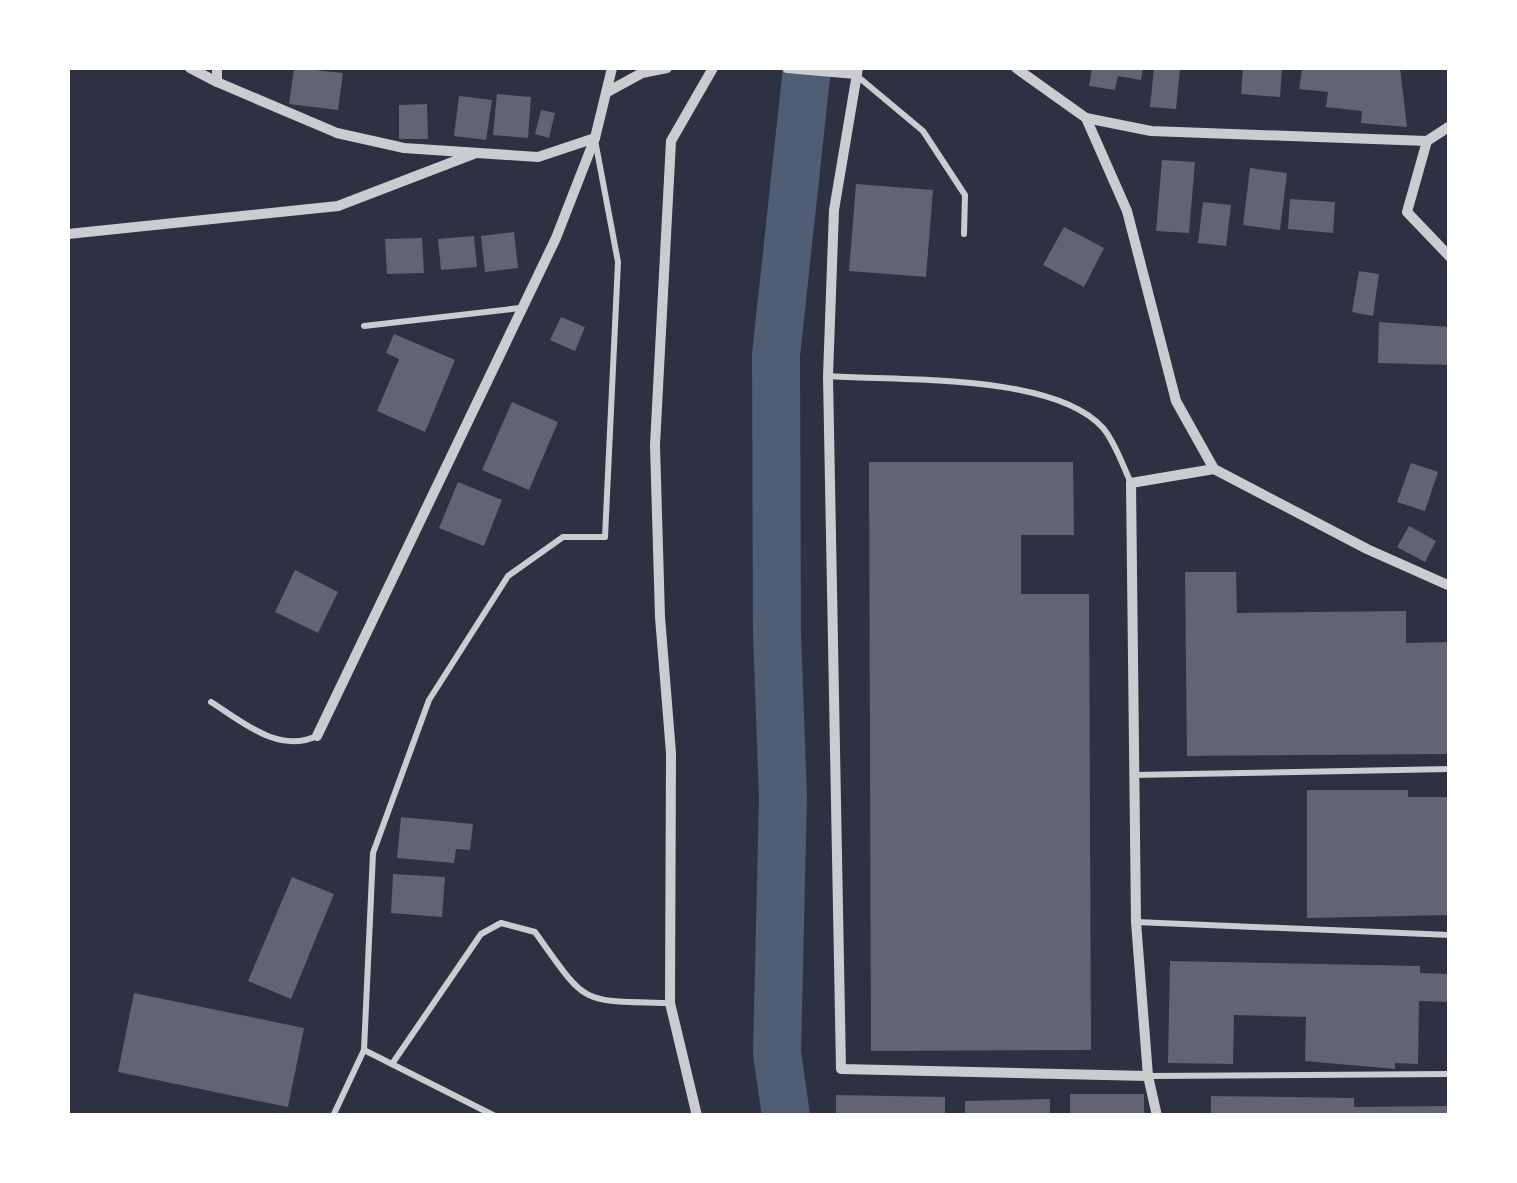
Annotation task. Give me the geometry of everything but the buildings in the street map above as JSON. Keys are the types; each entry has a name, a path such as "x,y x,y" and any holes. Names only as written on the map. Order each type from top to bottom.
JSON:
{"street":[{"path":"190,68 338,133 404,148 538,157 595,138"},
{"path":"217,68 217,82"},
{"path":"317,736 556,238 595,138 610,91 612,68"},
{"path":"610,91 642,73 667,68"},
{"path":"697,1116 670,1003 670,753 660,617 655,445 671,142 713,68"},
{"path":"788,68 856,71 834,210 828,376 842,1069 1148,1076"},
{"path":"1016,68 1086,118 1151,131 1427,141 1450,126"},
{"path":"1086,118 1127,211 1176,401 1214,469 1367,549 1450,586"},
{"path":"1427,141 1407,212 1450,258"},
{"path":"68,234 338,206 476,153"},
{"path":"1157,1116 1148,1076 1136,922 1132,483 1214,469"}],"lane":[{"path":"856,71 923,132 965,195 964,234"},
{"path":"333,1116 364,1050 372,854 429,700 508,576 563,537 605,537 618,262 595,138"},
{"path":"364,326 520,308"},
{"path":"828,376 1013,388 1067,404 1102,428 1132,483"},
{"path":"212,702 268,738 305,742 317,736"},
{"path":"1134,775 1450,770"},
{"path":"1136,922 1450,936"},
{"path":"392,1064 481,934 501,923 535,932 578,992 600,1001 670,1003"},
{"path":"364,1050 494,1116"},
{"path":"1148,1076 1450,1074"}],"waterway":[{"path":"786,1116 777,1053 783,796 777,635 776,355 807,68"}]}
